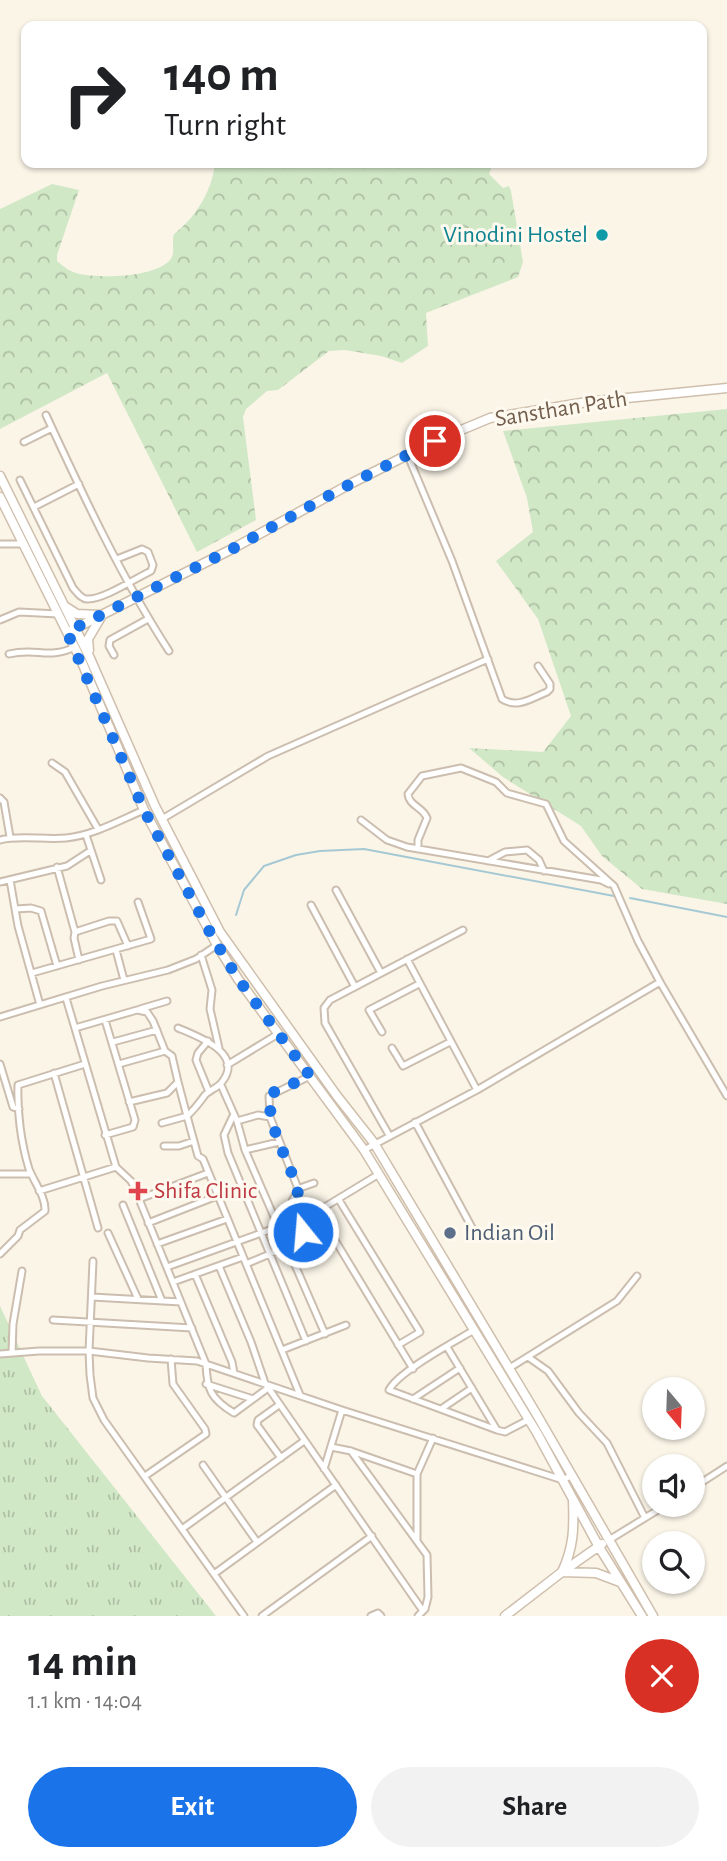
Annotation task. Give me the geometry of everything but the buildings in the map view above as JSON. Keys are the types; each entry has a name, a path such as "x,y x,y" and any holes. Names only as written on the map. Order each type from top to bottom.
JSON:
{"main road":[{"name":"Sansthan Path","path":"71,630 232,549 435,441 490,418 587,402 727,388"},
{"path":"0,476 65,606 75,647 144,810 217,945 278,1034 364,1150 528,1420 642,1616"},
{"path":"0,497 58,614 89,656 162,819 220,932 329,1085 374,1143 653,1616"},
{"path":"65,606 77,614 103,615 88,639 89,656"},
{"path":"562,1572 575,1534 573,1498"},
{"path":"505,1616 607,1541"},
{"path":"562,1572 596,1573 621,1582"}],"street":[{"path":"46,415 128,582 169,651"},
{"path":"24,442 52,428"},
{"path":"408,456 452,561 502,699 510,704 519,704 550,689 550,684 538,666"},
{"path":"20,480 74,589 81,597 87,599 99,596 151,571 153,565 148,552 142,549 117,559"},
{"path":"34,507 79,484"},
{"path":"0,544 24,544"},
{"path":"0,620 19,612 58,614"},
{"path":"114,655 109,646 110,639 148,619"},
{"path":"9,654 24,650 55,654 75,647"},
{"path":"162,819 268,756 488,659"},
{"path":"52,762 65,772 98,829"},
{"path":"418,849 418,839 427,818 408,798 409,791 422,776 461,768 496,782 507,793 546,804 564,841 614,886 638,941 660,982 727,1094"},
{"path":"0,798 4,802 3,811 10,837"},
{"path":"0,840 10,837 40,839 86,835 144,810"},
{"path":"361,820 387,840 418,849 601,880 614,886"},
{"path":"86,835 101,880"},
{"path":"488,862 505,852 527,850 539,859 544,871"},
{"path":"0,882 67,866 90,851"},
{"path":"57,867 75,932 79,960"},
{"path":"10,880 18,926 40,1005"},
{"path":"336,890 381,973"},
{"path":"32,973 151,939 138,902"},
{"path":"311,905 355,987"},
{"path":"16,909 31,908 41,911 57,966"},
{"path":"75,932 117,921 128,946"},
{"path":"389,1135 326,1023 324,1008 330,1000 463,930"},
{"path":"0,1017 124,980 168,970 217,945"},
{"path":"116,950 124,980"},
{"path":"162,1124 187,1116 202,1102 205,1095 221,1085 228,1074 227,1061 219,1048 210,1009 212,990 201,955"},
{"path":"407,959 477,1090"},
{"path":"364,1150 477,1090 660,982"},
{"path":"382,1032 369,1010 419,984"},
{"path":"66,998 116,1167 131,1181 139,1199 206,1364 206,1384 217,1403 234,1413 267,1386"},
{"path":"75,1028 167,1001"},
{"path":"137,1010 147,1012 165,1051 172,1056 198,1156 203,1159 300,1395"},
{"path":"105,1020 135,1120 133,1127 106,1135"},
{"path":"178,1028 219,1048"},
{"path":"113,1042 157,1030"},
{"path":"227,1065 278,1034"},
{"path":"208,1041 196,1060 209,1092"},
{"path":"393,1048 403,1066 450,1042"},
{"path":"119,1065 165,1051"},
{"path":"0,1064 13,1107 19,1109"},
{"path":"0,1254 18,1236 20,1230 45,1211 45,1204 31,1174 22,1137 18,1085 85,1064"},
{"path":"54,1073 98,1228"},
{"path":"173,1282 219,1266 270,1254 301,1241 303,1237 300,1222 292,1201 297,1189 270,1117 269,1097 310,1076"},
{"path":"129,1102 167,1093 178,1082"},
{"path":"221,1085 245,1150 325,1334"},
{"path":"270,1117 258,1115 235,1119 224,1135 228,1153 306,1341"},
{"path":"415,1122 477,1237"},
{"path":"164,1146 178,1146 194,1141"},
{"path":"245,1150 279,1142"},
{"path":"39,1191 116,1167"},
{"path":"0,1174 31,1174"},
{"path":"139,1199 208,1174"},
{"path":"300,1222 379,1174"},
{"path":"297,1189 314,1183"},
{"path":"148,1223 217,1196"},
{"path":"339,1200 420,1332 398,1345"},
{"path":"123,1205 162,1301"},
{"path":"318,1212 413,1368"},
{"path":"157,1244 227,1219"},
{"path":"166,1267 278,1227"},
{"path":"108,1233 138,1299"},
{"path":"93,1261 89,1351 93,1398 104,1420 244,1616"},
{"path":"219,1266 267,1386 372,1536 421,1613"},
{"path":"12,1353 13,1324 22,1271"},
{"path":"195,1274 232,1362 234,1373"},
{"path":"508,1369 617,1301 637,1276"},
{"path":"92,1297 181,1302"},
{"path":"53,1320 192,1328"},
{"path":"282,1350 346,1325"},
{"path":"474,1330 413,1368 389,1390 505,1432 528,1420"},
{"path":"447,1347 497,1430"},
{"path":"0,1354 89,1351 197,1361 267,1386 563,1480 572,1475"},
{"path":"528,1357 548,1371 579,1413 607,1443 645,1518 607,1541"},
{"path":"145,1476 206,1434 173,1384 170,1359"},
{"path":"413,1399 460,1368"},
{"path":"206,1384 253,1399"},
{"path":"442,1409 472,1388"},
{"path":"279,1405 258,1420 257,1425 281,1458"},
{"path":"324,1469 342,1410"},
{"path":"417,1540 417,1474 433,1438"},
{"path":"182,1529 304,1441"},
{"path":"331,1447 351,1451 417,1474"},
{"path":"351,1451 427,1555 428,1597 421,1613"},
{"path":"203,1465 257,1542"},
{"path":"705,1480 727,1466"},
{"path":"214,1574 336,1485"},
{"path":"262,1616 372,1536"},
{"path":"371,1616 378,1613 381,1616"}],"green space":[{"path":"214,168 491,168 489,174 503,188 509,186 511,191 523,262 518,277 426,313 428,346 402,363 381,356 345,350 329,351 278,390 267,391 246,409 243,417 256,520 197,552 107,373 0,429 0,209 52,184 79,190 57,261 71,271 86,275 139,274 162,266 170,260 174,234 202,203"},
{"path":"727,409 727,904 642,889 602,856 581,826 503,777 469,748 543,752 571,716 538,619 496,561 533,532 527,498 503,431"},
{"path":"0,1306 42,1396 216,1616 0,1616"}],"waterway":[{"path":"236,915 244,890 264,866 296,855 320,851 364,849 614,896"},
{"path":"630,898 727,917"}],"place":[{"name":"Vinodini Hostel","path":"602,235"},
{"name":"Shifa Clinic","path":"138,1191"},
{"name":"Indian Oil","path":"450,1233"}],"route":[{"path":"303,1232 292,1201 298,1192 297,1186 276,1135 268,1101 272,1093 310,1076 238,979 212,936 144,810 67,632 232,549 435,441"}]}
